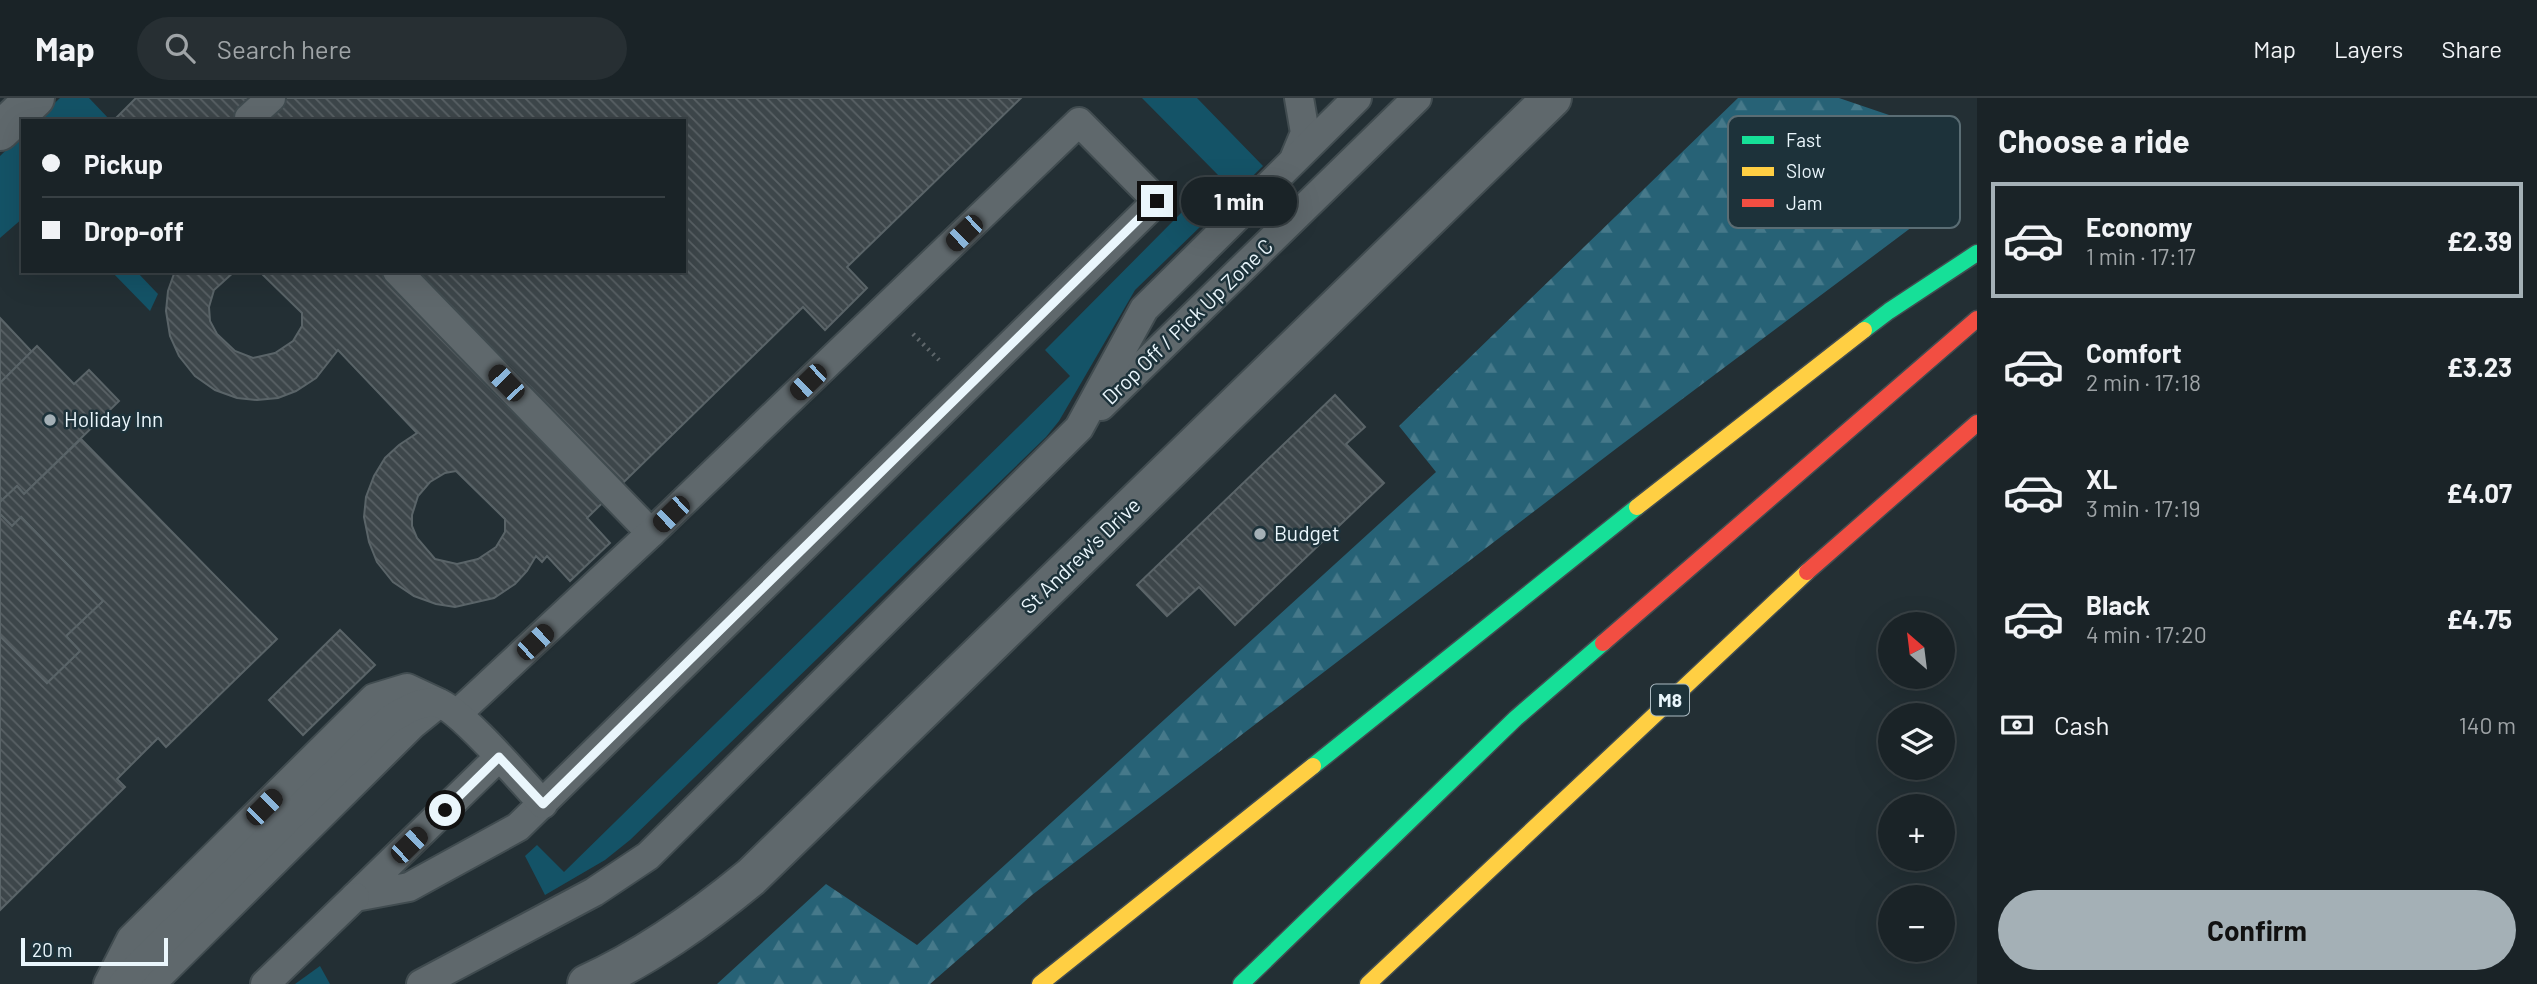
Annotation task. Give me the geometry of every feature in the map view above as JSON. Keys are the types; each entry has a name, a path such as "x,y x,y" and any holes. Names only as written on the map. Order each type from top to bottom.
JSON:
{"highway":[{"path":"1040,984 1652,495 1889,311 1977,253"},
{"path":"1241,984 1516,718 1977,319"},
{"name":"M8","path":"1368,984 1812,567 1977,423"}],"street":[{"path":"0,131 35,98"},
{"name":"St Andrew's Drive","path":"587,984 646,954 689,926 751,877 1552,98"}],"lane":[{"path":"251,119 271,98"},
{"path":"1294,160 1305,133 1299,98"},
{"path":"1079,428 1144,309 1357,98"},
{"name":"Drop Off / Pick Up Zone C","path":"421,984 594,892 648,856 1079,428 1417,98"},
{"path":"148,984 413,724 448,709 651,533 1079,122 1157,201 518,827 409,887 355,897"},
{"path":"399,273 651,533"},
{"path":"108,984 131,939 374,698 407,688 448,709 499,757 543,804"},
{"path":"123,984 177,927 388,720 413,705 448,709"},
{"path":"265,984 499,757"}],"path":[{"path":"887,306 966,389"}],"shaded area":[{"path":"60,98 89,98 109,119 38,119"},
{"path":"1142,98 1197,98 1263,166 1216,212 1199,195 1219,176"},
{"path":"21,136 21,220 0,238 0,156"},
{"path":"1187,207 1203,224 1135,290 1059,421 1046,437 630,840 605,860 545,895 525,856 537,845 564,872 1070,376 1045,350"},
{"path":"113,273 138,273 158,294 150,311"},
{"path":"320,966 330,984 295,984"}],"green space":[{"path":"1738,98 1839,98 1892,116 1728,116 1728,228 1911,228 1617,448 1032,895 930,984 717,984 826,884 917,945 1436,472 1399,426"}],"building":[{"path":"136,98 1021,98 847,267 867,288 825,330 803,307 587,518 610,543 570,581 547,556 542,562 536,556 515,584 494,598 455,607 414,596 393,582 377,562 369,542 364,517 366,497 374,476 385,458 417,433 338,350 316,378 296,391 278,398 237,398 215,390 195,376 179,356 170,336 166,311 168,291 174,273 233,273 214,290 209,307 210,321 217,334 235,351 253,358 275,353 293,341 302,326 302,313 261,273 686,273 686,119 117,119","holes":["456,471 505,519 505,532 496,547 478,559 457,564 435,559 417,538 412,526 412,515 418,496 430,482 445,473"]},
{"path":"0,318 32,352 0,383"},
{"name":"Holiday Inn","path":"37,346 74,384 89,370 119,401 24,494 17,486 0,502 0,383"},
{"name":"Budget","path":"1335,395 1365,427 1346,444 1384,483 1235,625 1199,587 1167,616 1137,585"},
{"path":"81,439 277,639 166,747 158,738 117,779 125,787 0,910 0,636 47,683 80,651 66,636 103,601 21,517 12,526 0,514 0,502 17,486 24,494"},
{"path":"0,514 12,526 21,517 103,601 66,636 80,651 47,683 0,636"},
{"path":"340,630 375,665 303,735 269,700"}],"traffic: fast":[{"path":"1864,330 1977,253"},
{"path":"1313,766 1637,507"},
{"path":"1241,984 1516,718 1603,643"}],"traffic: slow":[{"path":"1637,507 1864,330"},
{"path":"1368,984 1807,572"},
{"path":"1040,984 1313,766"}],"traffic: jam":[{"path":"1603,643 1977,319"},
{"path":"1807,572 1977,423"}],"place":[{"name":"Holiday Inn","path":"50,420"},
{"name":"Budget","path":"1260,534"}],"route":[{"path":"445,810 499,757 543,804 1157,201"}]}
